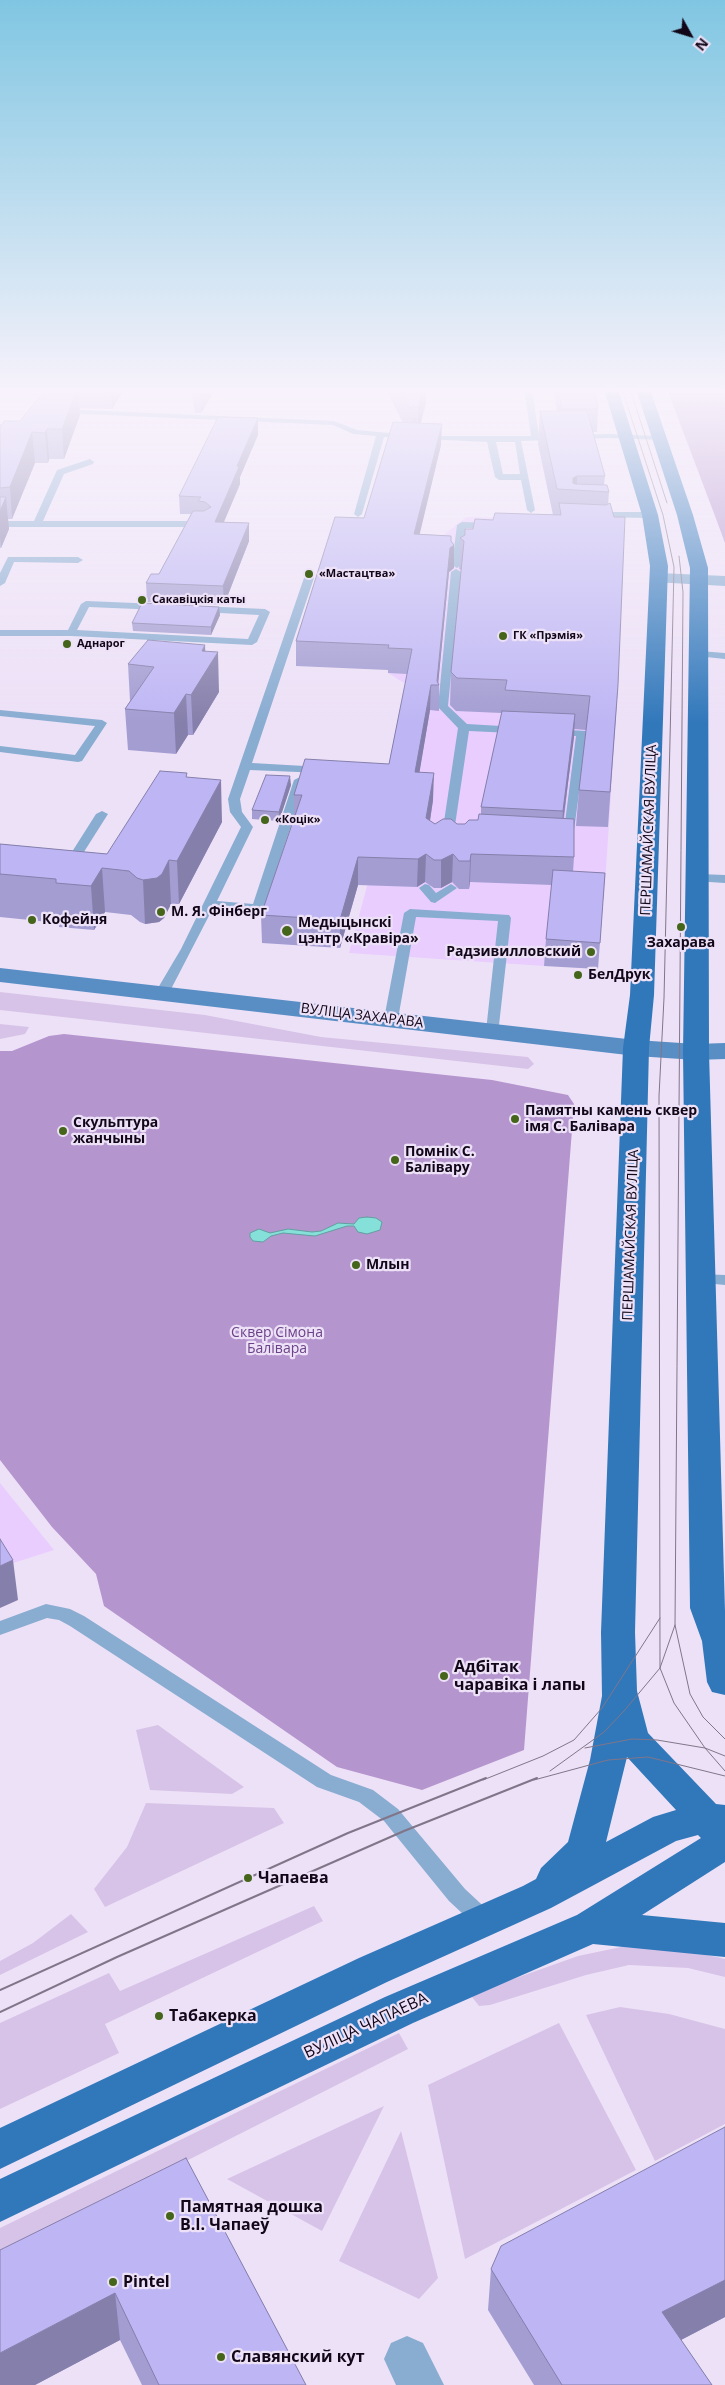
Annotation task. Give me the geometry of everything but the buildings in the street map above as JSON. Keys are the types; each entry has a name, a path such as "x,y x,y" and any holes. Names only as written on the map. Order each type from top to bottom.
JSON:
{"main road":[{"name":"ПЕРШАМАЙСКАЯ ВУЛІЦА","path":"646,500 660,566 642,995 636,1048 618,1632 620,1691 632,1739 720,1829"},
{"path":"680,500 699,568 700,580 698,878 711,1051 713,1279 707,1608 722,1646 725,1682"},
{"name":"ВУЛІЦА ЗАХАРАВА","path":"0,975 636,1048 711,1051"},
{"path":"538,1897 585,1849 608,1760 620,1691"},
{"path":"0,2149 373,1970 538,1897 666,1828 720,1829"},
{"name":"ВУЛІЦА ЧАПАЕВА","path":"0,2201 399,2010 591,1927 720,1829"},
{"path":"591,1927 725,1940"}],"street":[{"path":"659,578 725,581"}],"lane":[{"path":"37,524 47,500"},
{"path":"358,514 362,500"},
{"path":"529,500 531,510"},
{"path":"585,515 650,515"},
{"path":"0,524 205,524"},
{"path":"445,838 568,842 582,733 464,727 443,707 462,525 500,527"},
{"path":"0,583 11,559 78,560"},
{"path":"162,993 247,827 236,812 234,799 309,578"},
{"path":"0,632 71,633 252,642 264,612 86,604 71,633"},
{"path":"700,654 725,656"},
{"path":"0,713 102,723 78,759 0,749"},
{"path":"445,838 464,727"},
{"path":"246,766 332,771"},
{"path":"209,904 258,908 304,769"},
{"path":"59,866 69,866 102,814"},
{"path":"445,838 460,847"},
{"path":"698,878 725,879"},
{"path":"425,888 436,899"},
{"path":"432,914 436,899 451,888"},
{"path":"391,1019 410,912 505,918 494,1031"},
{"path":"0,1628 46,1611 63,1614 77,1621 324,1781 366,1796 391,1816 457,1895 485,1921"}],"shaded area":[{"path":"466,517 623,520 616,718 604,899 552,896 544,966 349,953 381,834 409,686 388,673 415,558"},
{"path":"0,992 205,1015 321,1037 528,1057 534,1064 528,1069 0,1010"},
{"path":"0,1024 29,1027 25,1034 0,1039"},
{"path":"359,1218 376,1218 382,1222 380,1230 367,1234 358,1232 354,1226 347,1226 315,1236 283,1233 271,1236 263,1242 253,1241 250,1237 250,1233 259,1229 270,1233 288,1229 312,1232 321,1231 338,1223 354,1224"},
{"path":"0,1483 54,1550 4,1566 0,1563"},
{"path":"158,1725 244,1787 232,1794 150,1790 136,1730"},
{"path":"146,1803 274,1808 284,1823 105,1907 94,1889 127,1847"},
{"path":"314,1906 323,1921 105,2024 119,2053 0,2109 0,2023 109,1973 120,1991"},
{"path":"71,1914 88,1932 0,1975 0,1961 33,1943"},
{"path":"621,1947 663,1948 695,1952 725,1959 725,1977 688,1968 629,1965 586,1975 490,2005 479,2006 472,1997 502,1983 578,1956"},
{"path":"620,2007 669,2014 725,2029 725,2124 655,2161 586,2015"},
{"path":"559,2023 636,2170 465,2259 428,2085"},
{"path":"399,2033 408,2049 0,2255 0,2228"},
{"path":"384,2106 322,2231 227,2179"},
{"path":"401,2131 438,2278 419,2299 339,2261"}],"green space":[{"path":"709,500 725,500 725,543"},
{"name":"Сквер Сімона Балівара","path":"64,1034 492,1080 568,1095 574,1104 524,1750 422,1790 337,1767 104,1606 96,1574 52,1527 0,1460 0,1051 12,1051 49,1036"}],"tram line":[{"path":"658,500 674,567 664,998 659,1096 660,1618"},
{"path":"675,1625 683,592 679,556"},
{"path":"483,1780 543,1756 574,1740 602,1708 660,1618"},
{"path":"660,1618 660,1668"},
{"path":"660,1668 675,1625"},
{"path":"675,1625 690,1694 703,1717 725,1739"},
{"path":"550,1771 604,1732 660,1668"},
{"path":"660,1668 674,1703 705,1748"},
{"path":"585,1748 632,1739 657,1740 705,1748"},
{"path":"705,1748 725,1756"},
{"path":"705,1748 725,1771"},
{"path":"534,1780 608,1760 648,1757 725,1776"},
{"path":"0,1990 348,1833 486,1778"},
{"path":"0,2012 117,1957 404,1831 537,1778"}],"place":[{"name":"«Мастацтва»","path":"309,574"},
{"name":"Сакавіцкія каты","path":"142,600"},
{"name":"ГК «Прэмія»","path":"503,636"},
{"name":"Аднарог","path":"67,644"},
{"name":"«Коцік»","path":"265,820"},
{"name":"М. Я. Фінберг","path":"161,912"},
{"name":"Кофейня","path":"32,920"},
{"name":"Захарава","path":"681,927"},
{"name":"Медыцынскі цэнтр «Кравіра»","path":"287,931"},
{"name":"Радзивилловский","path":"591,952"},
{"name":"БелДрук","path":"578,975"},
{"name":"Памятны камень сквер імя С. Балівара","path":"515,1119"},
{"name":"Скульптура жанчыны","path":"63,1131"},
{"name":"Помнік С. Балівару","path":"395,1160"},
{"name":"Млын","path":"356,1265"},
{"name":"Адбітак чаравіка і лапы","path":"444,1676"},
{"name":"Чапаева","path":"248,1878"},
{"name":"Табакерка","path":"159,2016"},
{"name":"Памятная дошка В.І. Чапаеў","path":"170,2216"},
{"name":"Pintel","path":"113,2282"},
{"name":"Славянский кут","path":"221,2357"}]}
